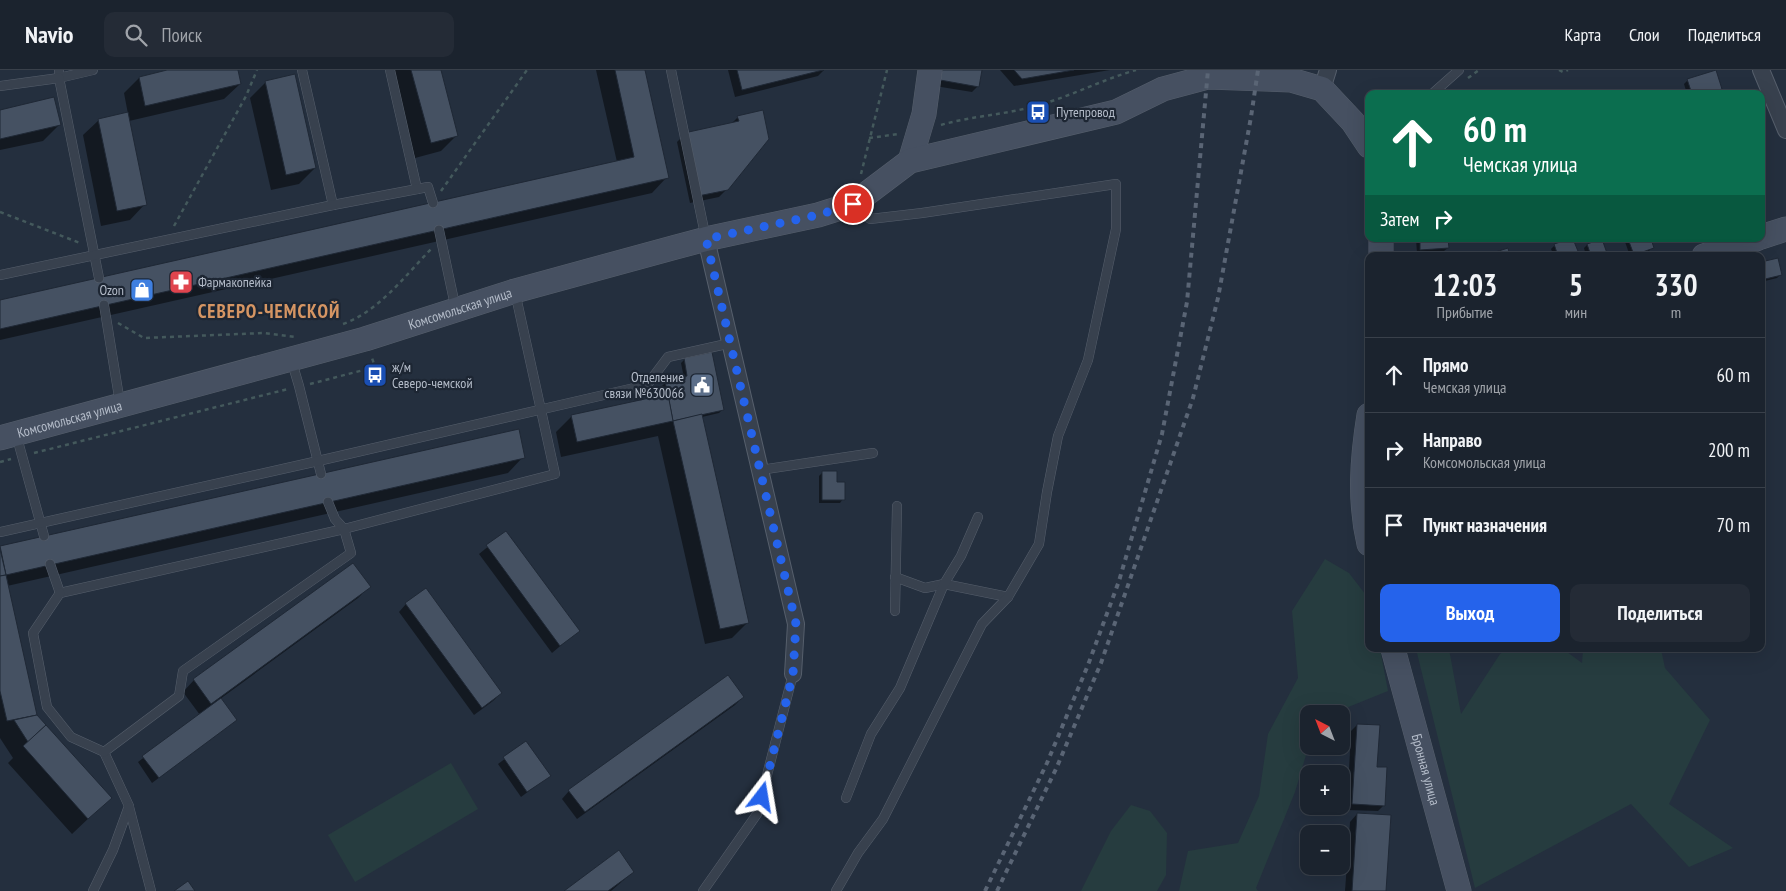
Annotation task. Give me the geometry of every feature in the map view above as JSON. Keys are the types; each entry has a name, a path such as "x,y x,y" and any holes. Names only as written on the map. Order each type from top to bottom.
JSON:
{"main road":[{"path":"910,161 924,114 930,70"},
{"path":"910,161 1116,112 1164,89 1208,76 1325,80 1365,140"},
{"name":"Комсомольская улица","path":"13,443 121,406 365,339 515,292 706,239 818,215 853,204 910,161"},
{"path":"1765,236 1786,229"},
{"path":"1716,252 1747,242"},
{"path":"1365,443 1362,491 1365,514"},
{"name":"Бронная улица","path":"1394,652 1459,891"}],"street":[{"path":"1761,70 1786,130"},
{"path":"706,239 796,624 793,674"}],"lane":[{"path":"0,86 59,74 93,70"},
{"path":"302,70 333,205"},
{"path":"390,70 417,189"},
{"path":"671,70 706,239"},
{"path":"1436,90 1459,70"},
{"path":"59,74 99,278"},
{"path":"836,891 858,853 883,819 982,624 1008,597 1039,544 1058,436 1088,360 1116,229 1116,184 870,219 853,204"},
{"path":"0,275 94,252 166,240 428,187 433,202"},
{"path":"439,230 456,310"},
{"path":"151,891 129,806 104,752 71,737 47,708 33,633 60,593 344,529 555,474 515,292"},
{"path":"104,305 121,406"},
{"path":"0,532 318,462 647,385 668,357 730,343"},
{"path":"291,359 300,386 321,474"},
{"path":"13,443 44,536"},
{"path":"760,470 874,453"},
{"path":"104,752 179,696 183,671 351,553 344,529 335,519 328,502"},
{"path":"895,611 897,506"},
{"path":"846,798 871,734 900,688 944,584 962,556 978,517"},
{"path":"50,564 60,593"},
{"path":"895,578 925,588 944,584 1008,597"},
{"path":"703,891 757,814 793,674"},
{"path":"93,891 113,850 129,806"}],"path":[{"path":"166,240 246,96 257,70"},
{"path":"433,202 527,70"},
{"path":"860,176 887,70"},
{"path":"869,138 919,131 953,121 1034,107 1071,95 1112,77 1136,70"},
{"path":"1559,70 1563,72 1568,70"},
{"path":"0,212 94,252"},
{"path":"357,319 385,297 441,240"},
{"path":"106,316 144,338 263,333 302,338"},
{"path":"0,462 13,443 300,386 375,367"}],"green space":[{"path":"1325,559 1349,573 1365,594 1365,652 1381,652 1388,691 1350,706 1300,705 1300,755 1306,755 1303,765 1300,765 1300,775 1295,792 1256,888 1258,891 1179,891 1188,851 1238,843 1259,796 1268,734 1298,678 1292,611"},
{"path":"1417,652 1450,652 1461,714 1503,652 1567,652 1582,663 1583,652 1662,652 1665,668 1710,720 1669,804 1733,848 1689,867 1631,804 1475,888"},
{"path":"451,763 478,809 355,882 328,835"},
{"path":"1131,805 1150,811 1167,833 1166,875 1157,891 1081,891 1111,831"}],"building":[{"path":"167,70 238,70 241,84 145,106 139,77"},
{"path":"411,70 441,70 458,136 431,143"},
{"path":"615,70 645,70 669,178 0,329 0,300 634,157"},
{"path":"737,70 823,70 742,90"},
{"path":"942,70 982,70 979,87 940,80"},
{"path":"1014,70 1074,70 1022,79"},
{"path":"1716,70 1722,89 1691,90 1687,79"},
{"path":"295,74 316,168 286,175 265,81"},
{"path":"54,97 61,125 0,139 0,110"},
{"path":"763,110 769,139 728,190 698,196 684,133 739,121 737,116"},
{"path":"128,112 147,205 117,211 98,119"},
{"path":"1420,242 1448,242 1449,248 1420,250"},
{"path":"1574,242 1578,252 1557,252 1554,244"},
{"path":"1603,242 1607,252 1590,252 1587,244"},
{"path":"1629,242 1652,242 1654,248 1643,252 1633,252"},
{"path":"1508,248 1509,252 1496,252"},
{"path":"1778,258 1782,275 1765,279 1765,261"},
{"path":"712,352 724,410 673,421 665,381 687,376 684,358"},
{"path":"668,394 673,421 577,442 571,415"},
{"path":"702,414 749,623 720,629 673,421"},
{"path":"519,429 525,458 6,575 0,546"},
{"path":"822,471 837,471 837,482 845,482 845,500 822,500"},
{"path":"506,531 580,631 560,646 486,545"},
{"path":"0,549 6,575 0,576"},
{"path":"353,563 371,587 211,704 193,679"},
{"path":"6,575 37,715 7,721 0,691 0,576"},
{"path":"426,588 502,693 482,708 405,603"},
{"path":"728,675 744,697 585,812 568,790"},
{"path":"221,698 237,720 159,778 142,756"},
{"path":"37,715 46,725 28,742 14,720"},
{"path":"1357,724 1380,725 1377,767 1387,767 1385,806 1352,804"},
{"path":"46,725 112,798 88,819 23,746"},
{"path":"526,741 551,776 527,792 503,757"},
{"path":"1357,813 1391,815 1386,891 1352,891"},
{"path":"619,850 634,872 608,891 564,891"},
{"path":"188,881 195,891 174,891"}],"railway":[{"path":"985,891 1047,763 1088,665 1119,581 1162,434 1187,302 1208,70"},
{"path":"997,891 1056,769 1101,663 1193,398 1218,298 1258,70"}],"place":[{"name":"Путепровод","path":"1038,112"},
{"name":"Фармакопейка","path":"181,282"},
{"name":"Ozon","path":"142,290"},
{"name":"ж/м Северо-чемской","path":"375,375"},
{"name":"Отделение связи №630066","path":"702,385"}],"district":[{"name":"СЕВЕРО-ЧЕМСКОЙ","path":"269,311"}],"route":[{"path":"762,797 793,674 796,624 706,239 818,215 853,204"}]}
